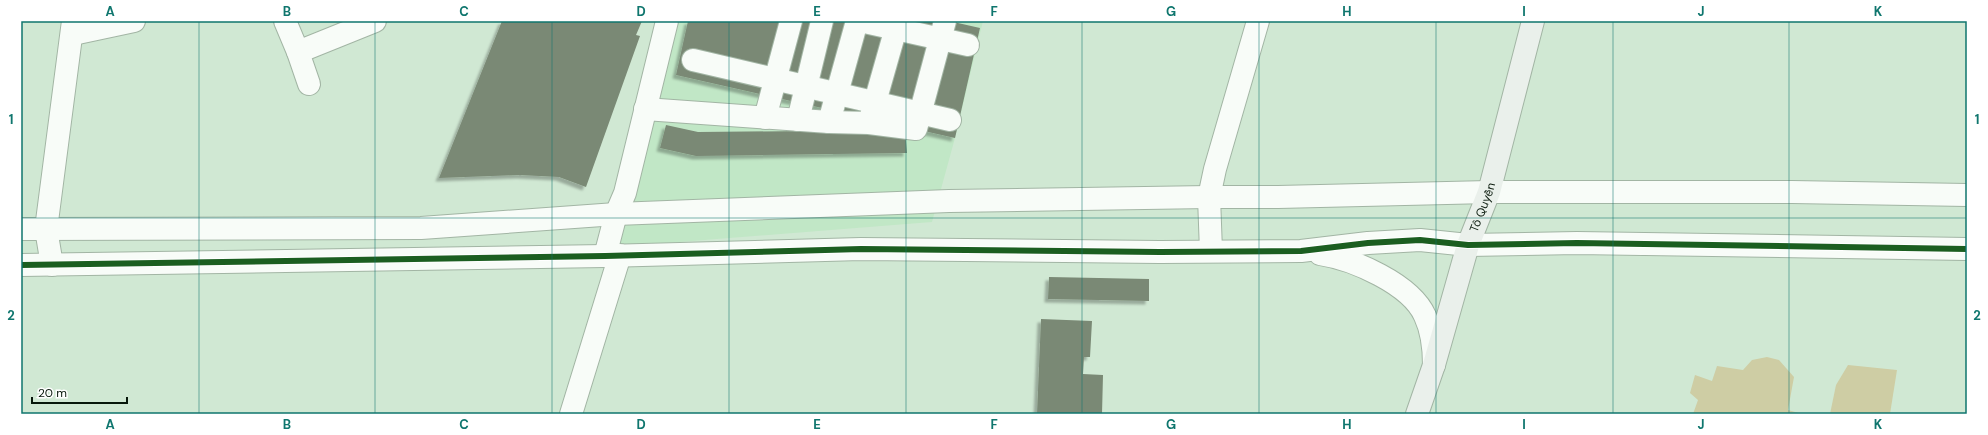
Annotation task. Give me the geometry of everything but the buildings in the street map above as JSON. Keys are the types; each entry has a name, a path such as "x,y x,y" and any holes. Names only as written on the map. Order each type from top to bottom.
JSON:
{"main road":[{"name":"Tô Quyền","path":"1417,414 1434,365 1468,245 1490,192 1533,21"}],"street":[{"path":"52,265 46,229 73,27 134,21"},
{"path":"285,21 309,84"},
{"path":"298,52 375,21"},
{"path":"571,414 613,256 616,214 625,193 667,21"},
{"path":"765,118 791,21"},
{"path":"798,120 822,21"},
{"path":"829,122 858,21 942,30 968,45"},
{"path":"1211,251 1210,197 1215,169 1258,21"},
{"path":"869,124 897,25"},
{"path":"645,109 869,124 916,129 942,30"},
{"path":"693,60 950,120"},
{"path":"21,229 421,228 616,214 949,200 1278,197 1490,192 1792,192 1967,195"},
{"path":"21,265 613,256 861,249 1160,252 1301,251 1368,243 1420,240 1468,245 1577,243 1967,249"},
{"path":"1301,251 1354,262 1393,282 1414,301 1425,316 1434,347 1434,365"}],"shaded area":[{"path":"667,21 983,21 955,138 932,222 629,246 607,246"},
{"path":"1767,357 1779,360 1794,377 1788,410 1802,414 1693,414 1698,400 1690,393 1695,375 1712,381 1717,366 1743,370 1752,360"},
{"path":"1848,365 1897,370 1890,414 1830,414 1836,385"}],"cycle path":[{"path":"21,265 605,256 861,249 1160,252 1301,251 1368,243 1420,240 1468,245 1577,243 1967,249"}]}
